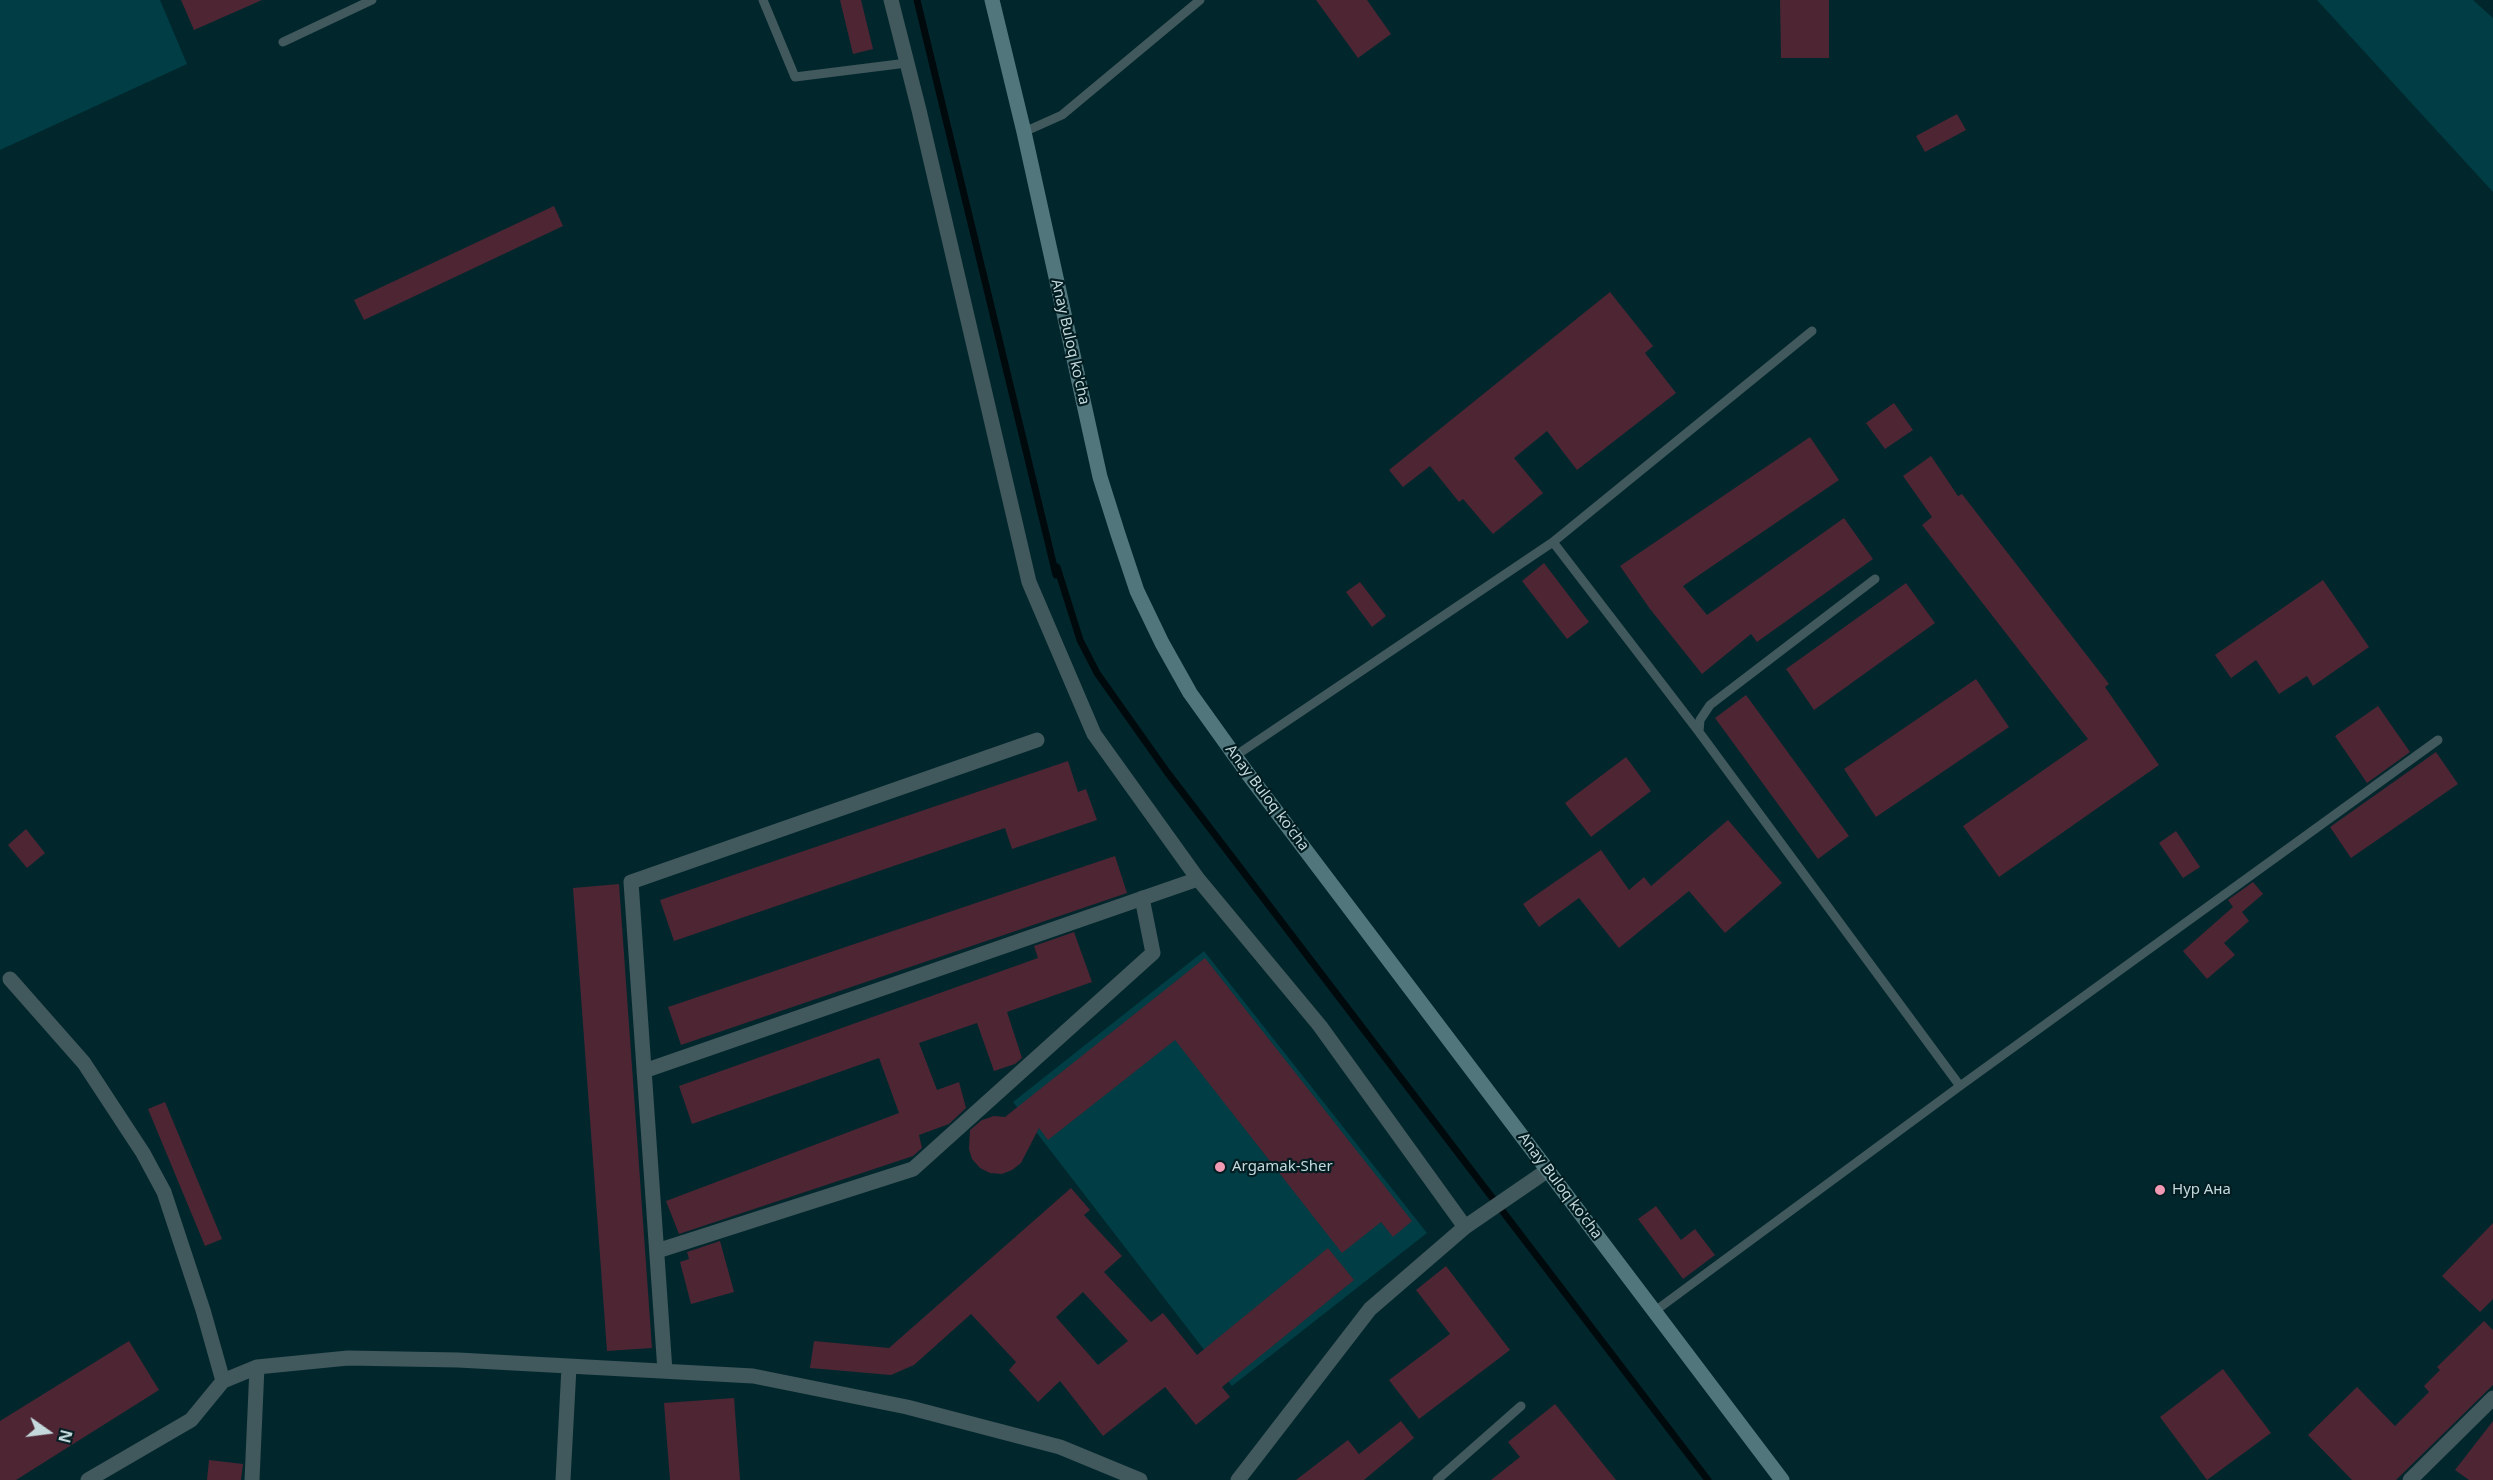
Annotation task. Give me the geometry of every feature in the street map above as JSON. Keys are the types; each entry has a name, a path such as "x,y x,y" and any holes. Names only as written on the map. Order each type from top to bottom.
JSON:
{"main road":[{"name":"Anay Buloq ko'cha","path":"992,0 1101,477 1137,591 1162,643 1190,693 1235,756 1782,1480"}],"street":[{"path":"891,0 1029,582 1094,734 1198,879 1320,1026 1465,1227"},
{"path":"665,1371 631,882 1037,740"},
{"path":"644,1071 1198,879"},
{"path":"657,1251 913,1170 1153,953 1142,898"},
{"path":"10,979 84,1063 143,1153 164,1192 203,1310 223,1381"},
{"path":"1238,1480 1370,1309 1465,1227 1548,1170"},
{"path":"88,1480 191,1420 223,1381 257,1367 348,1358 458,1360 569,1368 753,1376 907,1407 1060,1447 1140,1480"},
{"path":"252,1480 257,1367"},
{"path":"563,1480 569,1368"},
{"path":"2410,1480 2493,1398"}],"lane":[{"path":"283,42 372,0"},
{"path":"763,0 795,77 907,63"},
{"path":"1024,132 1062,115 1200,0"},
{"path":"1235,756 1553,542 1812,331"},
{"path":"1553,542 1698,732 1960,1086"},
{"path":"1698,732 1700,720 1710,705 1875,579"},
{"path":"1655,1311 1960,1086 2438,740"},
{"path":"1437,1480 1521,1406"}],"shaded area":[{"path":"0,0 160,0 187,64 0,150"},
{"path":"2317,0 2473,0 2493,18 2493,192"},
{"name":"Argamak-Sher","path":"1204,951 1427,1233 1232,1386 1013,1102"}],"building":[{"path":"181,0 262,0 194,30"},
{"path":"840,0 861,0 873,49 853,54"},
{"path":"1316,0 1367,0 1391,34 1358,58"},
{"path":"1780,0 1829,0 1829,58 1781,58"},
{"path":"1957,114 1966,130 1925,152 1916,136"},
{"path":"554,206 563,226 364,320 354,300"},
{"path":"1610,292 1653,346 1645,353 1676,393 1577,470 1547,431 1514,458 1543,493 1493,534 1463,499 1459,502 1430,466 1403,487 1389,470"},
{"path":"1894,403 1913,430 1885,449 1866,423"},
{"path":"1810,437 1839,480 1683,586 1707,615 1844,518 1873,559 1757,642 1751,634 1702,674 1650,609 1620,566"},
{"path":"1931,456 1958,496 1962,494 2109,684 2105,687 2159,765 1999,877 1963,826 2088,739 1922,525 1932,517 1903,476"},
{"path":"1544,563 1589,622 1567,639 1522,581"},
{"path":"2323,580 2369,647 2313,686 2307,676 2279,694 2256,660 2231,678 2215,655"},
{"path":"1360,582 1386,616 1372,627 1346,592"},
{"path":"1906,583 1935,623 1814,710 1786,669"},
{"path":"1976,679 2009,727 1876,817 1844,769"},
{"path":"1746,695 1849,836 1818,859 1715,718"},
{"path":"2378,706 2410,752 2367,783 2335,736"},
{"path":"2436,752 2458,784 2351,858 2330,827"},
{"path":"1626,757 1651,791 1591,837 1565,803"},
{"path":"1068,761 1078,792 1086,789 1097,820 1012,849 1005,828 674,941 660,900"},
{"path":"1728,820 1782,883 1725,933 1689,891 1619,948 1579,898 1539,927 1523,904 1601,850 1629,890 1644,877 1651,886"},
{"path":"26,829 45,853 27,868 8,845"},
{"path":"2176,831 2200,867 2183,878 2159,843"},
{"path":"1115,856 1127,893 681,1045 668,1007"},
{"path":"2253,882 2263,894 2242,912 2249,921 2224,943 2235,955 2207,979 2183,951 2233,907 2228,900"},
{"path":"619,884 652,1348 607,1351 573,888"},
{"path":"1074,932 1092,982 1007,1012 1022,1058 1015,1064 994,1071 977,1023 919,1043 937,1090 959,1082 966,1108 949,1124 919,1135 922,1148 913,1156 679,1234 666,1201 899,1113 879,1058 692,1124 679,1086 1038,958 1034,946"},
{"path":"1205,958 1412,1221 1393,1237 1381,1222 1342,1253 1175,1040 1048,1140 1039,1128 1021,1163 1012,1170 1002,1174 990,1173 980,1168 972,1159 969,1149 970,1130 982,1120 994,1116 1005,1117"},
{"path":"165,1102 222,1239 205,1246 148,1109"},
{"path":"1071,1188 1090,1210 1084,1215 1122,1256 1104,1272 1151,1322 1163,1313 1197,1355 1328,1248 1354,1280 1222,1387 1230,1397 1196,1425 1165,1387 1103,1436 1060,1381 1038,1402 1009,1370 1016,1362 971,1314 914,1365 891,1375 810,1368 814,1341 889,1348","holes":["1083,1292 1128,1341 1098,1365 1056,1317"]},
{"path":"1656,1206 1681,1240 1695,1229 1715,1255 1683,1279 1638,1219"},
{"path":"2493,1223 2493,1299 2480,1312 2442,1276"},
{"path":"720,1241 734,1292 691,1304 680,1262 689,1259 687,1252"},
{"path":"1446,1266 1510,1350 1419,1419 1389,1380 1450,1334 1416,1290"},
{"path":"2484,1321 2493,1330 2493,1385 2396,1480 2352,1480 2308,1435 2357,1387 2395,1426 2429,1392 2424,1386 2440,1370 2437,1367"},
{"path":"129,1341 159,1390 16,1480 0,1480 0,1421"},
{"path":"2223,1369 2271,1433 2207,1480 2160,1417"},
{"path":"734,1398 740,1480 670,1480 664,1403"},
{"path":"1555,1404 1616,1480 1491,1480 1520,1457 1508,1442"},
{"path":"1401,1421 1414,1438 1364,1480 1296,1480 1348,1440 1359,1454"},
{"path":"2493,1421 2493,1480 2469,1480 2455,1470"},
{"path":"209,1460 243,1464 241,1480 207,1480"}],"waterway":[{"path":"917,0 1056,575 1057,567 1080,640 1097,673 1167,772 1708,1480"}],"place":[{"name":"Argamak-Sher","path":"1220,1167"},
{"name":"Нур Ана","path":"2160,1190"}]}
